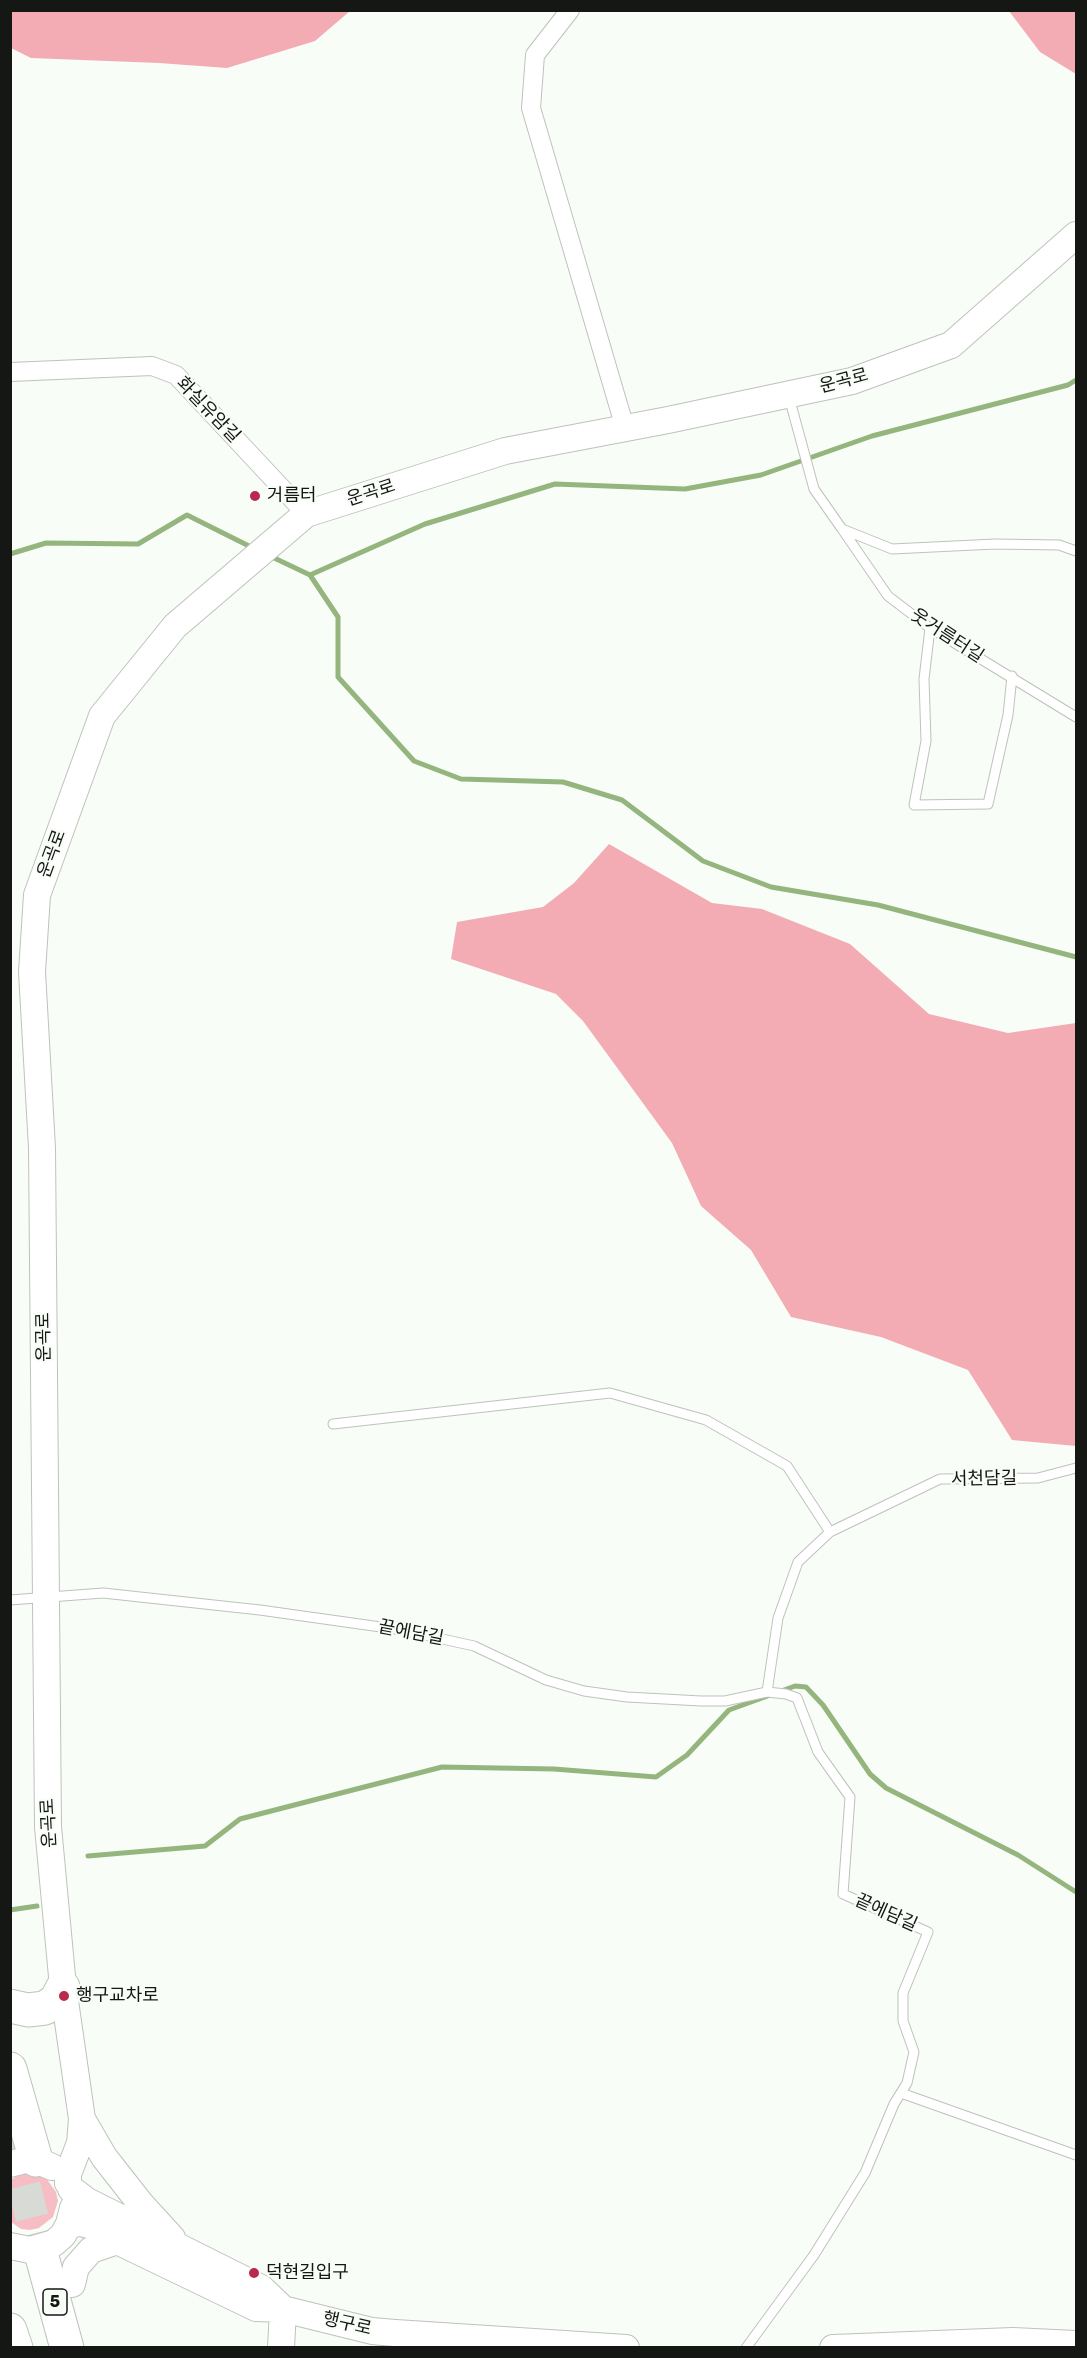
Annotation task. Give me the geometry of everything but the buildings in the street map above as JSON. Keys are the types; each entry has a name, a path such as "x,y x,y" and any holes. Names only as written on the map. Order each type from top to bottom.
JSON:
{"highway":[{"path":"10,2006 28,2010 45,2008 56,2000 63,1987"},
{"path":"10,2069 37,2162"},
{"name":"5","path":"41,2246 47,2348"},
{"name":"5","path":"41,2246 67,2348"},
{"path":"72,2284 90,2348"},
{"path":"10,2331 16,2348"}],"street":[{"path":"570,10 535,55 531,108 625,428"},
{"name":"운곡로","path":"82,2119 63,1987 48,1827 42,1148 32,972 37,895 102,717 175,626 300,519 505,451 852,381 951,345 1077,235"},
{"name":"화실유암길","path":"10,372 152,366 176,375 300,519"},
{"path":"37,2162 60,2159 82,2119"},
{"path":"82,2119 104,2157 179,2247"},
{"path":"37,2162 74,2200 41,2246 72,2284"},
{"path":"37,2162 87,2201 261,2288 284,2309 281,2348"},
{"name":"행구로","path":"41,2246 81,2223 92,2226 117,2241 256,2308 284,2309 372,2331 626,2348"},
{"path":"72,2284 76,2267 91,2250 117,2241"},
{"path":"833,2348 1013,2341 1077,2344"}],"lane":[{"name":"웃거름터길","path":"788,394 814,489 888,596 930,628 1077,717"},
{"path":"842,529 892,549 995,544 1059,545 1077,551"},
{"path":"930,628 924,679 926,741 914,805 988,804 1008,715 1012,676"},
{"path":"333,1424 610,1392 706,1420 788,1466 830,1532 798,1562 778,1618 769,1692"},
{"name":"서천담길","path":"830,1532 940,1479 1038,1478 1077,1468"},
{"name":"끝에담길","path":"10,1600 103,1593 260,1610 402,1630 474,1646 546,1680 584,1691 725,1701 769,1692 797,1698 818,1752 850,1797 843,1894 928,1932 903,1993 903,2021 914,2052 907,2083 894,2104 866,2173 814,2255 747,2348"},
{"path":"901,2093 1077,2155"}],"shaded area":[{"path":"10,11 350,11 315,41 227,68 31,58 11,48"},
{"path":"1009,11 1076,11 1076,74 1040,52"},
{"path":"609,844 712,903 762,909 850,944 929,1014 1008,1033 1076,1023 1076,1446 1012,1440 968,1370 881,1337 791,1317 751,1250 701,1206 672,1143 583,1021 556,994 451,959 457,922 543,907 574,883"},
{"path":"30,2173 46,2178 56,2192 58,2201 53,2217 39,2228 30,2230 21,2229 11,2222 10,2180 21,2174"}],"waterway":[{"path":"310,575 425,524 555,484 685,489 761,475 872,436 1068,385 1076,380"},
{"path":"10,554 46,543 138,544 187,515 253,548"},
{"path":"270,556 310,575 338,617 338,677 414,761 461,779 563,782 622,800 703,861 771,887 878,905 1076,957"},
{"path":"88,1856 205,1846 240,1819 442,1767 554,1769 656,1777 687,1755 729,1710 795,1686 806,1687 823,1705 870,1774 886,1788 1018,1855 1076,1892"},
{"path":"10,1910 37,1906"}],"tunnel":[{"path":"12,2138 42,2257"}],"place":[{"name":"거름터","path":"255,496"},
{"name":"행구교차로","path":"64,1996"},
{"name":"덕현길입구","path":"254,2273"}]}
